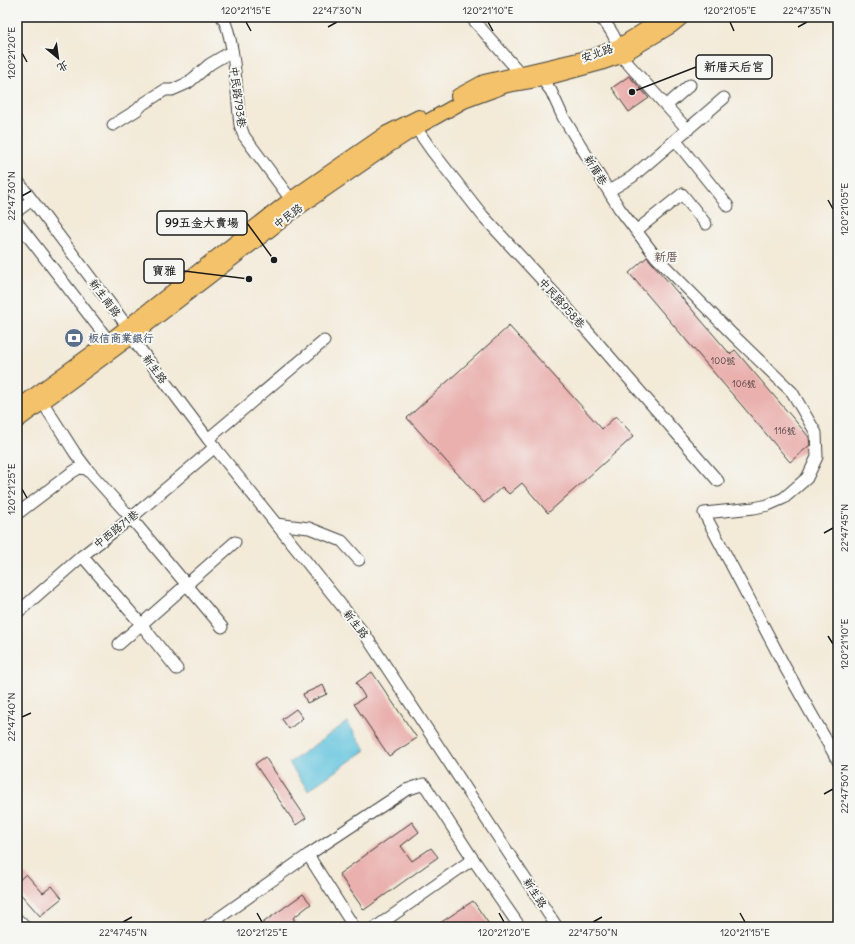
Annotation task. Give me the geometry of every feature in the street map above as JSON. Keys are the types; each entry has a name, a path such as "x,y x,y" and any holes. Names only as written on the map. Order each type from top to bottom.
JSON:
{"main road":[{"name":"安北路","path":"542,79 601,63 666,17"},
{"name":"安北路","path":"521,74 620,51 671,26 682,17"},
{"name":"中民路","path":"17,420 43,403 129,332 294,204 391,144 414,124 484,82 521,74"},
{"name":"中民路","path":"414,124 464,101 507,85 542,79"},
{"name":"中民路","path":"17,408 109,341 129,332"}],"street":[{"name":"中民路793巷","path":"222,17 225,21 232,51 240,125 244,136 251,148 294,204"},
{"path":"471,17 521,74 542,79"},
{"path":"598,17 604,21 620,51 688,130"},
{"path":"113,125 138,110 143,104 165,90 172,90 188,83 210,64 232,51"},
{"name":"新厝巷","path":"542,79 551,91 563,117 610,191 619,208 656,257 792,392 816,433 817,457 807,478 784,498 768,505 754,508 704,513 786,669 838,761"},
{"path":"666,106 690,85"},
{"path":"610,191 632,177 676,141 724,98"},
{"name":"中民路958巷","path":"414,124 432,151 483,216 556,294 718,481"},
{"path":"676,141 728,206"},
{"name":"新生南路","path":"17,180 129,332"},
{"path":"637,230 682,194 706,224"},
{"path":"17,211 32,200"},
{"name":"新生南路","path":"17,222 109,341"},
{"name":"新生路","path":"129,332 212,443 366,636 558,927"},
{"name":"中西路71巷","path":"17,613 82,556 131,518 324,342"},
{"path":"43,403 87,469 131,518 222,627"},
{"path":"17,514 71,473 79,468 87,469"},
{"path":"276,524 309,528 342,541 359,560"},
{"path":"119,644 235,542"},
{"path":"82,556 141,624 177,669"},
{"path":"206,927 308,855 406,790 424,784 520,927"},
{"path":"308,855 354,927"},
{"path":"376,927 473,859"},
{"path":"17,919 25,927"}],"water":[{"path":"347,722 366,750 308,790 289,763"}],"building":[{"path":"629,76 649,98 629,112 612,88"},
{"path":"647,257 730,354 735,350 809,437 810,445 790,462 629,273"},
{"path":"509,326 602,429 616,416 634,436 548,513 522,483 509,494 502,487 484,503 407,418"},
{"path":"372,672 417,738 389,756 354,704 365,697 356,683"},
{"path":"323,685 327,694 307,703 303,694"},
{"path":"296,709 303,718 289,729 282,719"},
{"path":"265,757 306,818 296,825 255,764"},
{"path":"412,822 419,832 401,846 412,861 431,848 438,857 364,910 339,874"},
{"path":"26,874 43,893 52,886 62,898 40,916 17,890 17,882"},
{"path":"303,894 311,904 293,918 299,927 257,927"},
{"path":"473,901 491,927 434,927"}],"place":[{"name":"新厝天后宮","path":"632,92"},
{"name":"99五金大賣場","path":"274,260"},
{"name":"寶雅","path":"249,279"},
{"name":"板信商業銀行","path":"74,338"}],"district":[{"name":"新厝","path":"666,256"}]}
